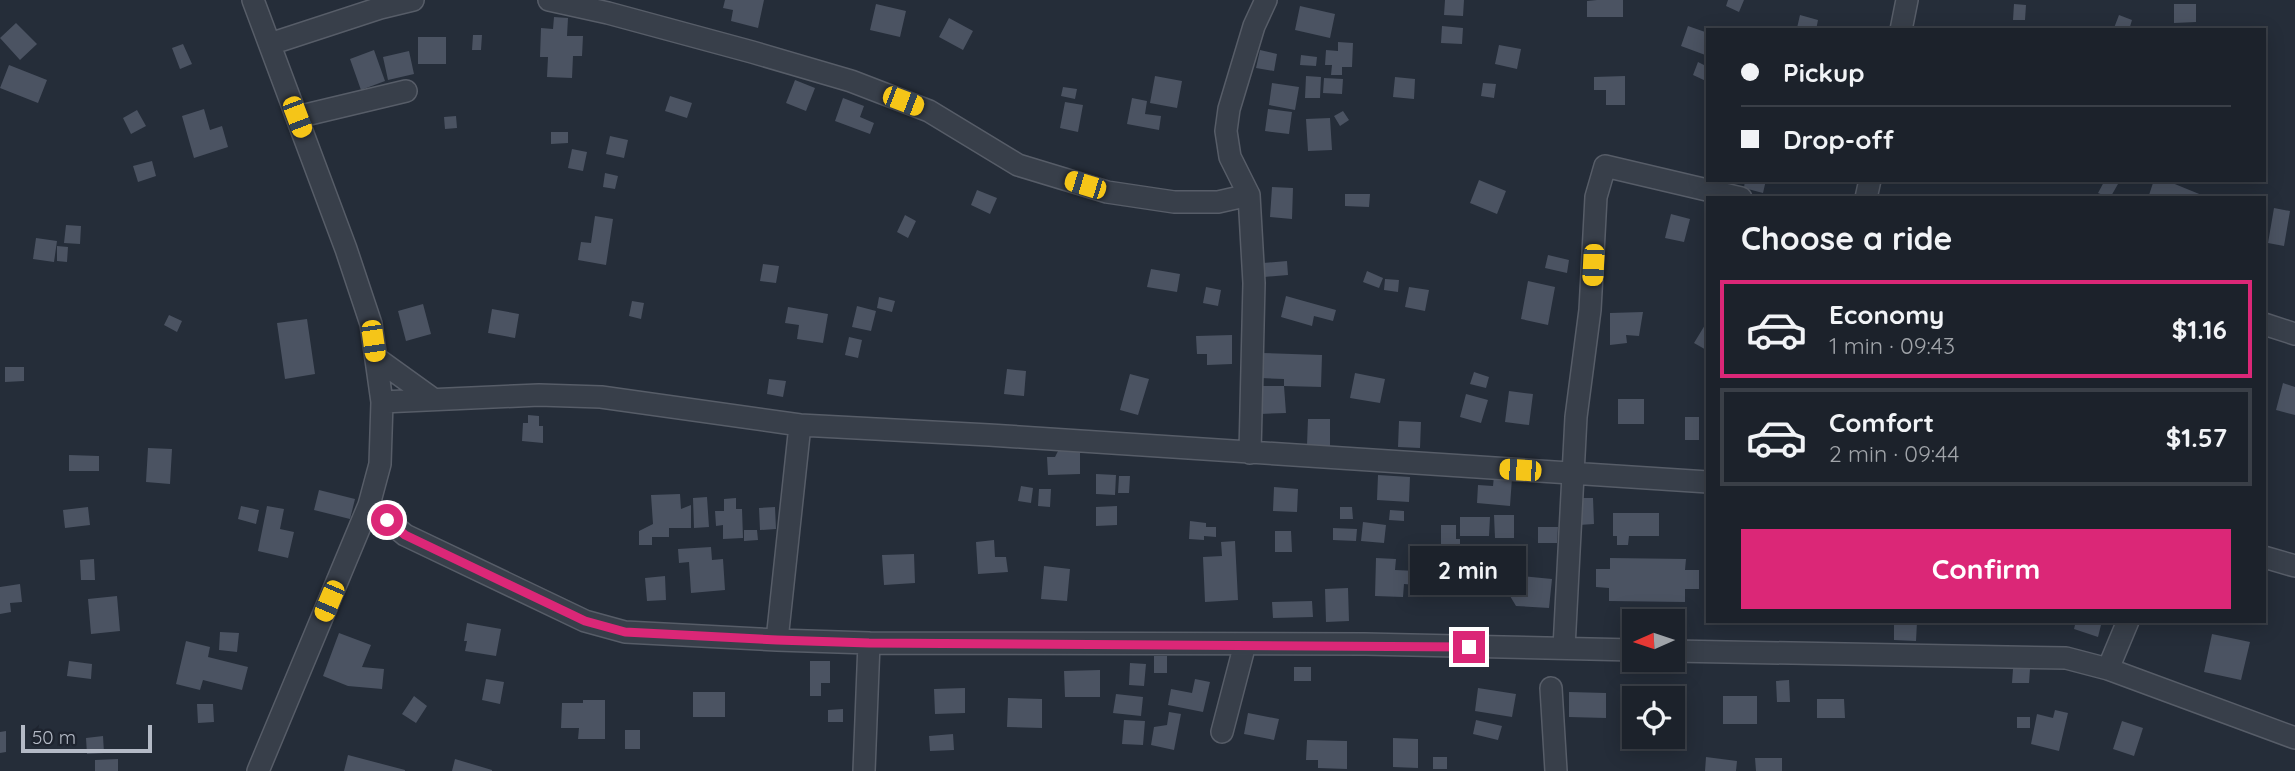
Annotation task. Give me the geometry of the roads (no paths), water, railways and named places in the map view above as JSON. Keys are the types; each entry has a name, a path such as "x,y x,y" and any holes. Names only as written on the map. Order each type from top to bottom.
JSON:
{"street":[{"path":"253,0 346,249 370,324 382,401 380,464 369,505 258,771"},
{"path":"270,44 413,0"},
{"path":"549,0 610,7 851,81 929,111 1018,165 1107,192 1174,202 1218,202 1248,195"},
{"path":"1250,453 1254,284 1248,195 1230,157 1227,131 1229,109 1254,26 1266,0"},
{"path":"1901,28 1907,0"},
{"path":"297,117 407,92"},
{"path":"1564,648 1576,417 1590,310 1596,197 1605,166 1732,196"},
{"path":"2266,325 2295,334"},
{"path":"376,358 433,398"},
{"path":"382,401 539,395 601,397 800,425 1706,482"},
{"path":"777,640 800,425"},
{"path":"369,505 405,535 585,621 625,632 869,643 1245,644 1622,650"},
{"path":"2266,558 2295,566"},
{"path":"2108,669 2127,623"},
{"path":"864,771 869,643"},
{"path":"1222,732 1245,644"},
{"path":"1685,651 2066,658 2108,669 2295,738"},
{"path":"1550,688 1556,771"}]}
